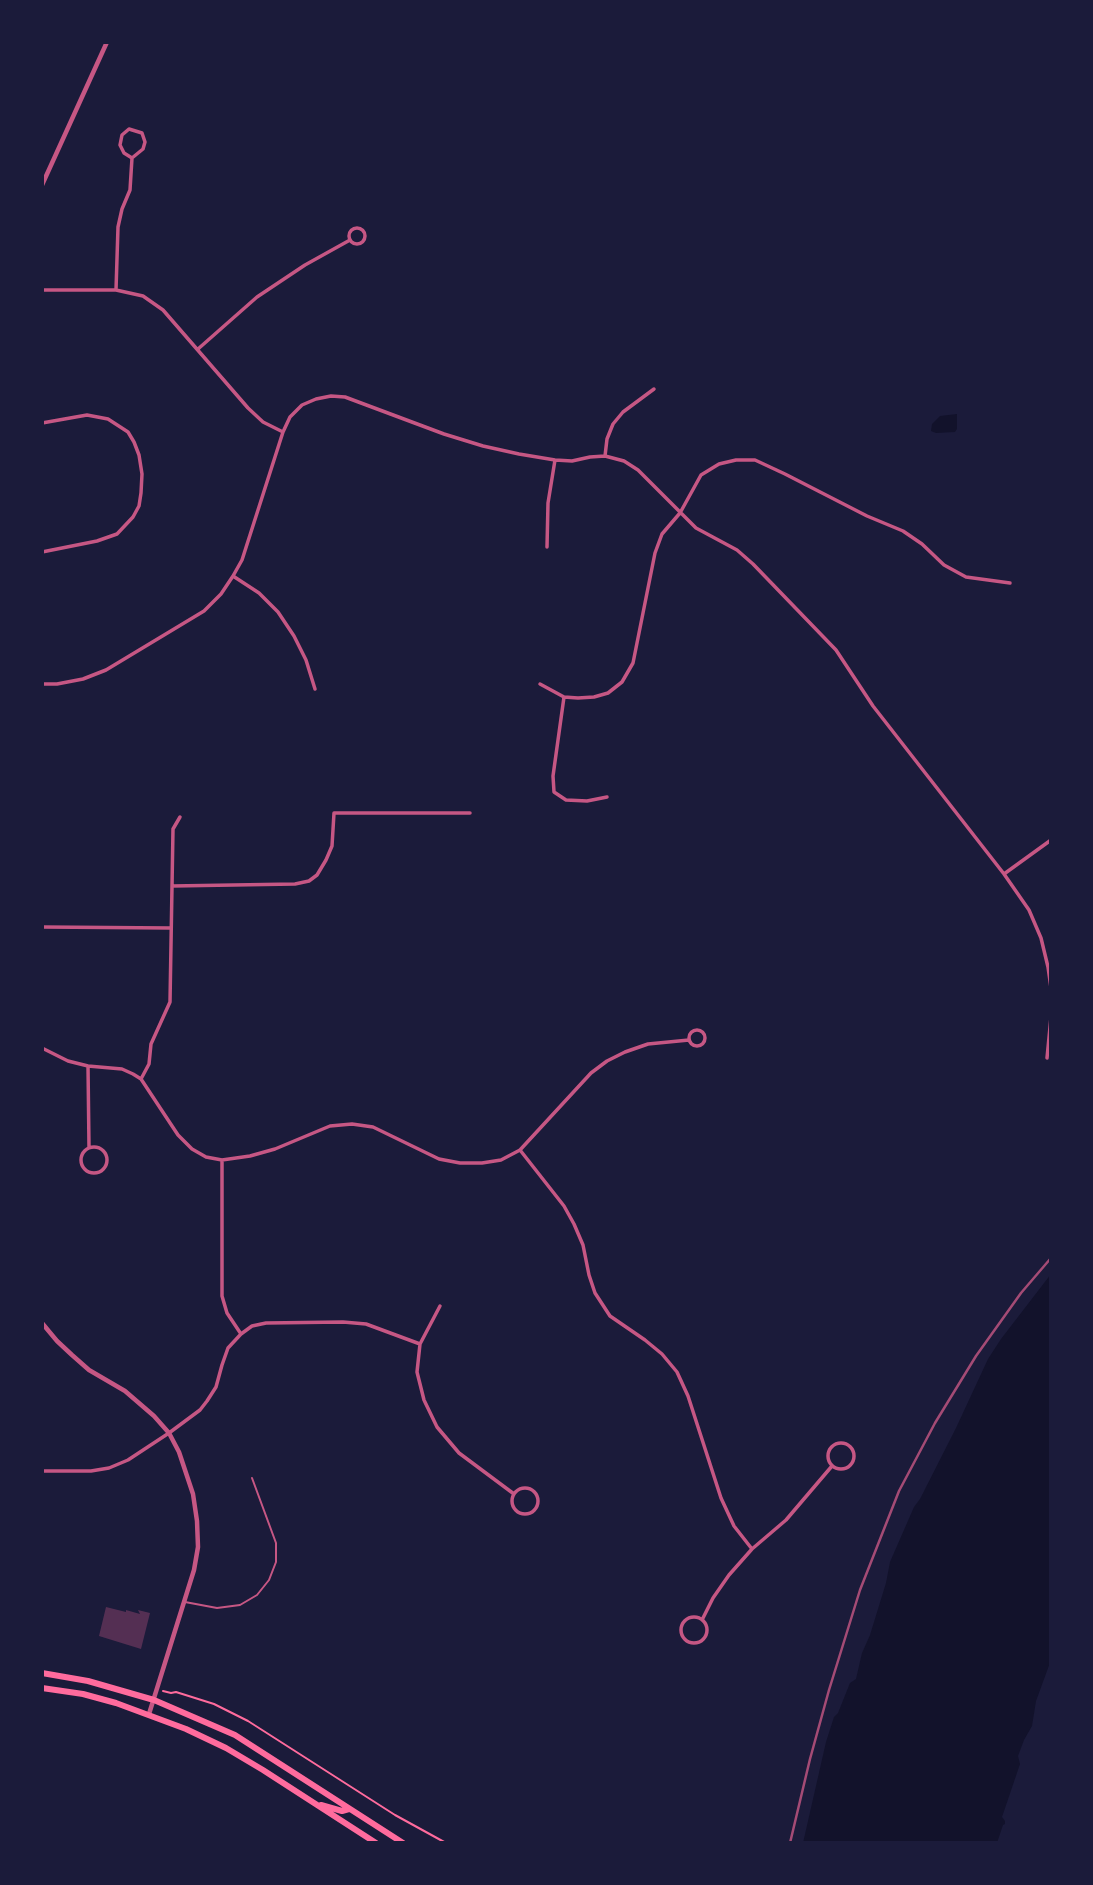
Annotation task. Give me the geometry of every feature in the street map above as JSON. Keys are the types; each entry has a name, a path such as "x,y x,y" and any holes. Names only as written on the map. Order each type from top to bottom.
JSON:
{"main road":[{"path":"42,1673 88,1681 154,1700 234,1735 403,1843"},
{"path":"42,1688 83,1694 187,1729 226,1748 376,1843"},
{"path":"313,1802 342,1811 349,1809"}],"street":[{"path":"42,185 107,42"},
{"path":"116,290 118,227 130,190 132,158 143,149 145,142 142,133 129,129 122,135 120,145 124,153 132,158"},
{"path":"359,229 363,232 364,239 361,243 350,240 352,230 359,229"},
{"path":"198,349 257,297 305,265 350,240"},
{"path":"42,290 116,290 143,296 163,310 248,408 263,422 283,432"},
{"path":"605,456 607,439 613,424 622,412 654,389"},
{"path":"42,684 83,679 106,670 204,611 221,594 242,560 283,432 290,417 302,405 323,397 345,397 483,446 555,460 572,461 605,456 624,461 638,470 696,528 737,550 753,564 836,649 873,706 1029,910 1041,938 1051,988"},
{"path":"42,423 88,415 108,418 128,432 134,442 139,455 142,484 139,506 117,534 97,541 42,552"},
{"path":"547,547 548,503 555,460"},
{"path":"540,684 564,697 578,698 594,697 608,692 622,682 633,663 655,553 662,534 680,513 701,475 719,464 736,460 755,460 867,516 904,531 944,565 966,578 1010,583"},
{"path":"233,576 259,593 278,612 306,660 315,690"},
{"path":"564,697 553,776 554,792 566,800 587,801 607,797"},
{"path":"172,886 295,884 309,881 317,875 332,846 334,813 470,813"},
{"path":"141,1079 149,1064 151,1044 170,1002 173,829 180,817"},
{"path":"1004,874 1051,840"},
{"path":"42,927 171,928"},
{"path":"1047,1058 1051,1017"},
{"path":"696,1030 704,1035 704,1042 699,1045 692,1044 689,1040 696,1030"},
{"path":"42,1048 68,1061 122,1069 141,1079 178,1135 192,1149 206,1157 222,1160 250,1156 275,1149 330,1126 352,1124 373,1127 439,1159 482,1163 501,1160 520,1150 591,1073 607,1061 648,1044 689,1040"},
{"path":"88,1066 89,1148 81,1158 83,1166 89,1172 98,1173 105,1168 107,1156 98,1147 89,1148"},
{"path":"520,1150 564,1206 574,1224 583,1245 595,1293 610,1315 662,1354 677,1372 688,1396 721,1498 734,1526 752,1549"},
{"path":"222,1160 222,1296 227,1313 241,1334"},
{"path":"440,1306 420,1344 417,1372 424,1400 438,1427 460,1453 514,1494"},
{"path":"42,1323 53,1337 89,1370 140,1402 169,1433 187,1472 197,1521 198,1547 194,1570 149,1714"},
{"path":"42,1471 91,1471 109,1468 128,1460 169,1433 200,1410 207,1401 216,1387 228,1348 252,1326 266,1323 366,1324 420,1344"},
{"path":"841,1443 849,1446 855,1457 852,1465 840,1469 832,1466 828,1458 833,1446 841,1443"},
{"path":"702,1620 729,1575 752,1549 786,1520 832,1466"},
{"path":"524,1488 532,1490 537,1496 536,1508 524,1514 516,1510 514,1494 524,1488"},
{"path":"694,1617 702,1620 707,1627 706,1636 700,1642 687,1641 681,1631 683,1623 694,1617"}],"lane":[{"path":"184,1602 216,1608 240,1605 257,1595 269,1580 276,1562 276,1544 253,1478"}],"path":[{"path":"157,1689 214,1703 248,1721 395,1815 446,1843"}],"shaded area":[{"path":"957,414 955,432 931,431 932,424 940,416"},
{"path":"1051,1274 1051,1660 1036,1701 1032,1726 1018,1756 1020,1764 1002,1817 1005,1824 997,1843 803,1843 826,1742 850,1683 856,1679 890,1562 914,1507 956,1428 988,1359"}],"building":[{"path":"106,1607 140,1614 138,1610 150,1613 141,1649 99,1636"}],"railway":[{"path":"790,1843 829,1690 860,1590 899,1491 935,1423 976,1356 1021,1293 1051,1258"}]}
